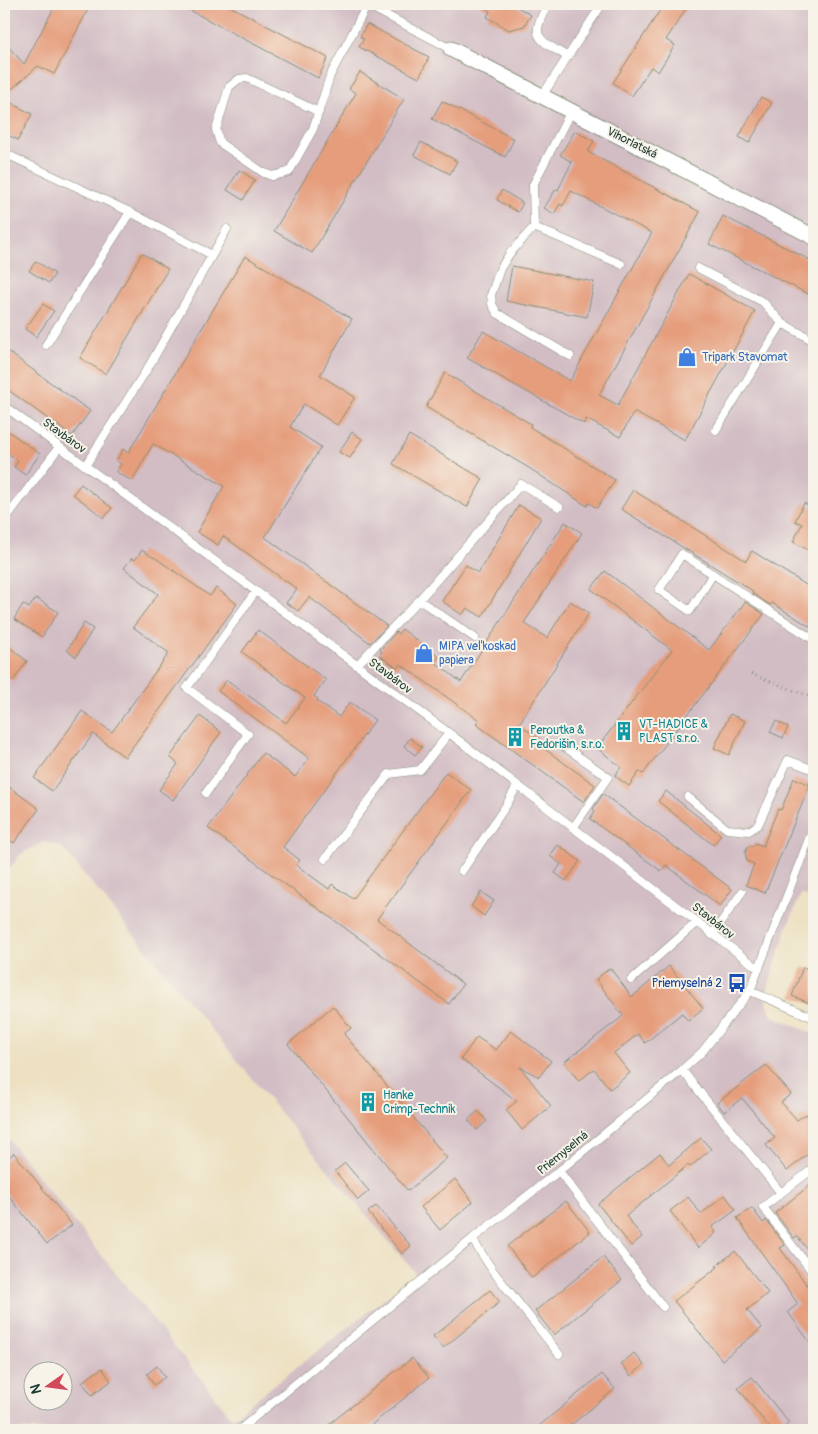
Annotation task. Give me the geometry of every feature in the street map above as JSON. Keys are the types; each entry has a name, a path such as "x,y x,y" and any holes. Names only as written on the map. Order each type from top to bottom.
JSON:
{"street":[{"name":"Vihorlatská","path":"450,49 814,237"}],"lane":[{"path":"319,112 247,78 238,79 229,87 216,130 220,143 264,173 272,176 290,172 313,129 319,112 330,76 367,4 450,49"},
{"path":"546,4 536,26 538,34 542,40 568,58"},
{"path":"542,96 602,4"},
{"path":"570,356 498,313 492,304 491,295 500,269 510,253 534,227 533,185 572,111"},
{"path":"4,153 130,212 212,255"},
{"path":"46,345 130,212"},
{"path":"534,227 621,264"},
{"path":"85,466 149,366 227,229"},
{"path":"698,268 763,302 782,323 814,341"},
{"path":"716,430 782,323"},
{"name":"Stavbárov","path":"4,406 449,733 759,969"},
{"path":"4,521 59,447"},
{"path":"357,665 419,600 521,484 559,507"},
{"path":"713,574 690,611 659,590 682,554 713,574 814,640"},
{"path":"206,793 248,734 187,688 256,591"},
{"path":"419,600 475,638"},
{"path":"325,860 390,774 420,770 449,733"},
{"path":"559,743 608,778 573,828"},
{"path":"688,798 727,829 749,831 758,825 788,760 814,770"},
{"path":"462,871 508,804 517,786"},
{"name":"Priemyselná","path":"239,1430 472,1239 559,1171 702,1052 750,991 814,826"},
{"path":"712,935 742,892"},
{"path":"632,980 697,922"},
{"path":"750,991 814,1018"},
{"path":"682,1070 781,1193"},
{"path":"814,1168 764,1206 814,1274"},
{"path":"559,1171 663,1308"},
{"path":"472,1239 493,1271 559,1354"}],"path":[{"path":"751,674 814,698"}],"shaded area":[{"path":"4,4 814,4 814,899 801,894 787,927 765,997 772,1016 814,1034 814,1430 4,1430 4,1134 232,1418 416,1274 300,1137 61,846 43,842 21,854 4,875"}],"building":[{"path":"56,4 91,4 54,74 38,66 4,96 4,42 24,64"},
{"path":"178,4 226,4 328,58 318,78"},
{"path":"477,4 512,4 531,15 524,26 509,30 487,17 490,11"},
{"path":"664,4 689,4 666,40 675,45 658,72 651,67 632,96 613,83"},
{"path":"367,24 429,57 419,78 359,47 364,39 360,37"},
{"path":"360,72 404,99 312,253 274,231 356,93 349,89"},
{"path":"761,97 772,103 749,143 739,137"},
{"path":"4,99 32,114 18,140 4,133"},
{"path":"442,101 514,139 505,157 432,119"},
{"path":"575,131 594,141 588,152 700,212 599,395 618,405 689,274 755,311 685,440 634,412 620,437 586,419 584,424 467,358 483,331 570,381 652,233 571,191 563,206 560,204 554,214 544,208 556,189 558,190 572,162 560,155"},
{"path":"421,142 457,161 450,174 414,155"},
{"path":"239,170 255,180 243,200 227,190"},
{"path":"502,190 523,203 518,212 497,200"},
{"path":"723,216 814,262 814,297 709,244"},
{"path":"142,253 168,269 106,374 80,358"},
{"path":"245,256 352,319 320,375 355,397 337,425 304,404 295,418 290,427 321,447 265,537 387,626 370,643 309,597 298,611 286,603 297,589 223,536 218,545 197,532 224,486 153,444 132,481 116,472 121,464 116,461 123,449 128,453"},
{"path":"36,261 55,274 49,283 29,271"},
{"path":"512,266 594,282 587,317 506,301"},
{"path":"43,304 54,311 36,337 25,329"},
{"path":"4,349 90,411 72,436 4,387"},
{"path":"445,373 531,424 530,427 615,480 597,508 589,503 587,506 529,468 426,407"},
{"path":"4,428 40,454 25,475 14,467 18,461 4,450"},
{"path":"352,432 362,439 350,458 339,452"},
{"path":"409,435 483,479 467,507 393,464"},
{"path":"81,484 112,508 104,518 73,494"},
{"path":"633,490 746,561 752,551 814,590 814,629 772,603 770,605 752,593 753,591 621,509"},
{"path":"804,503 814,508 814,553 793,542 802,524 795,521"},
{"path":"519,505 541,518 482,617 467,608 462,615 442,601 466,565 478,573"},
{"path":"565,522 582,533 524,623 547,638 570,601 589,613 519,724 542,741 539,745 595,785 584,802 476,724 479,720 400,664 397,668 379,655 382,652 380,650 396,632 398,634 402,629 439,657 435,662 461,682"},
{"path":"142,550 210,596 216,588 237,604 125,757 93,734 52,791 34,778 82,711 112,732 169,653 133,627 158,594 124,568 132,558 135,560"},
{"path":"605,571 709,650 745,602 764,614 643,774 639,772 629,786 615,776 621,767 597,748 672,650 591,589"},
{"path":"36,598 58,612 42,637 14,619 23,604 29,608"},
{"path":"84,623 93,629 76,657 67,650"},
{"path":"258,630 326,680 314,696 318,699 317,701 339,717 350,702 375,720 283,847 300,860 296,865 329,889 332,884 353,899 446,772 471,790 377,919 463,984 449,1004 208,828 263,753 295,777 309,758 218,691 227,680 286,723 305,698 242,652"},
{"path":"4,643 27,661 13,681 4,674"},
{"path":"730,714 745,721 729,755 714,748"},
{"path":"200,716 221,732 173,800 159,790 178,764 170,757"},
{"path":"776,721 788,727 783,738 770,732"},
{"path":"410,738 422,747 415,755 404,746"},
{"path":"794,778 810,785 765,893 746,885 754,864 747,861 745,853 748,846 754,846 755,843 763,846 778,809 781,810"},
{"path":"4,783 39,809 14,843 4,836"},
{"path":"666,791 721,835 713,845 658,801"},
{"path":"603,794 732,889 720,906 666,865 661,871 590,819 595,811 593,809"},
{"path":"558,845 580,861 566,881 555,873 561,864 550,856"},
{"path":"481,892 494,901 484,916 471,906"},
{"path":"669,966 703,1008 688,1021 682,1013 645,1043 638,1034 614,1053 630,1073 610,1089 594,1069 579,1081 564,1062 623,1016 596,979 610,968 632,997"},
{"path":"803,967 814,971 814,1005 792,996"},
{"path":"333,1006 351,1028 344,1034 447,1158 408,1191 288,1044"},
{"path":"511,1031 551,1061 539,1077 520,1067 551,1106 522,1130 506,1110 517,1101 461,1059 477,1037 496,1050"},
{"path":"766,1065 791,1094 781,1102 797,1120 806,1114 814,1124 814,1149 787,1171 766,1145 775,1138 742,1098 724,1112 717,1103"},
{"path":"478,1111 487,1121 477,1130 468,1120"},
{"path":"701,1138 711,1149 690,1167 688,1165 626,1216 642,1237 631,1246 598,1204 660,1153 669,1165"},
{"path":"14,1153 72,1225 47,1244 4,1190 4,1161"},
{"path":"345,1163 369,1191 358,1200 335,1171"},
{"path":"455,1179 473,1202 440,1230 421,1207"},
{"path":"814,1182 814,1258 797,1236 794,1238 775,1213"},
{"path":"725,1195 736,1210 712,1227 716,1233 698,1248 670,1211 688,1197 701,1214"},
{"path":"566,1201 590,1232 532,1278 507,1246"},
{"path":"376,1206 411,1246 402,1254 368,1212"},
{"path":"752,1208 763,1223 766,1220 785,1245 780,1248 814,1295 814,1348 788,1312 798,1304 737,1218"},
{"path":"735,1251 768,1293 747,1310 762,1328 722,1360 674,1301 718,1267 716,1266"},
{"path":"603,1257 622,1280 554,1335 535,1311"},
{"path":"490,1290 500,1302 443,1348 433,1336"},
{"path":"634,1353 644,1365 631,1376 621,1364"},
{"path":"412,1358 429,1378 370,1426 364,1430 322,1430"},
{"path":"157,1366 165,1377 154,1385 147,1374"},
{"path":"102,1368 111,1381 92,1395 82,1382"},
{"path":"602,1374 615,1389 565,1430 534,1430"},
{"path":"752,1377 789,1423 781,1430 771,1430 738,1388"}],"place":[{"name":"Tripark Stavomat","path":"687,357"},
{"name":"MIPA veľkoskad papiera","path":"424,653"},
{"name":"VT-HADICE & PLAST s.r.o.","path":"624,731"},
{"name":"Peroutka & Fedorišin, s.r.o.","path":"515,737"},
{"name":"Priemyselná 2","path":"737,983"},
{"name":"Hanke Crimp-Technik","path":"368,1102"}]}
